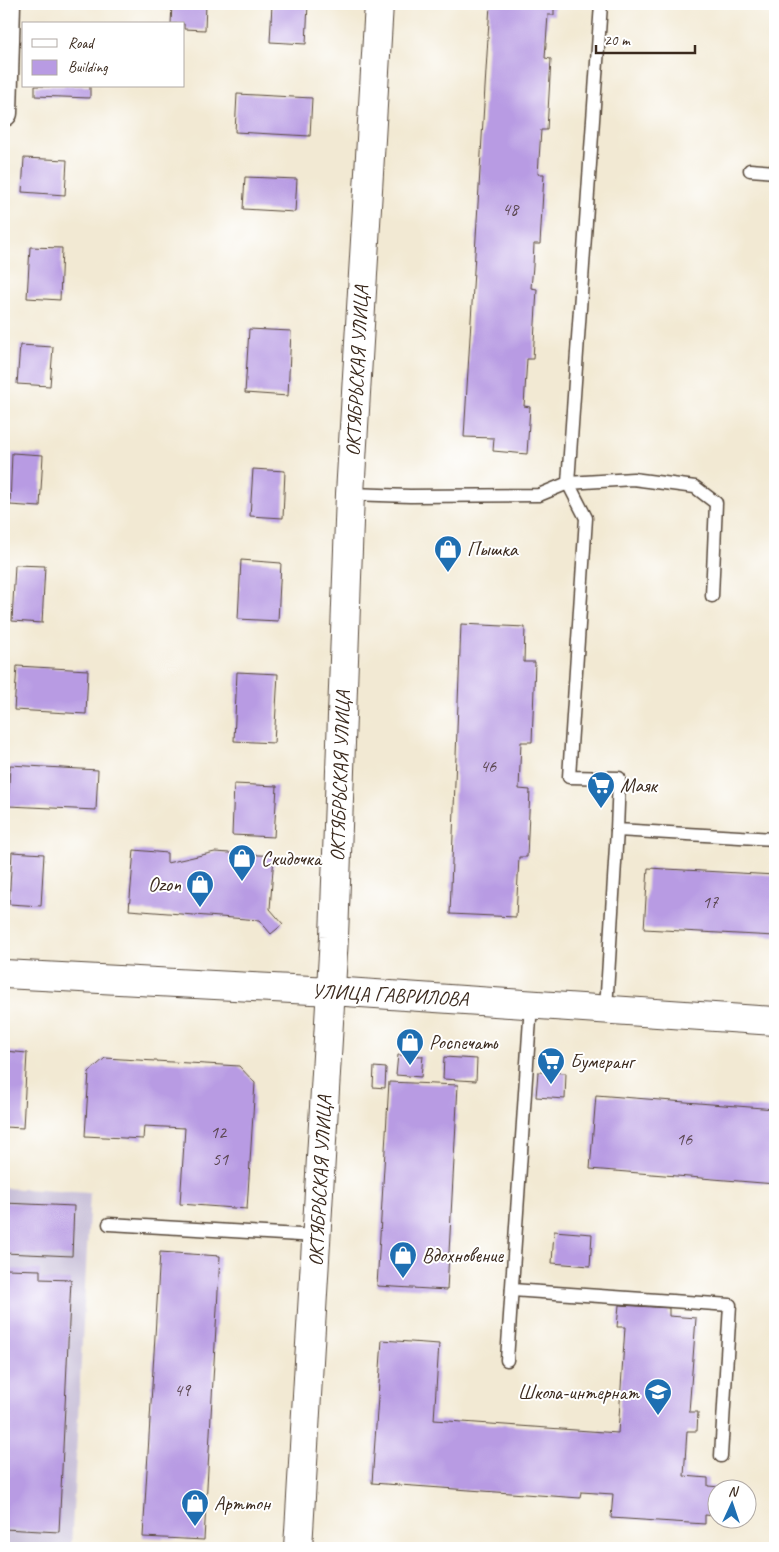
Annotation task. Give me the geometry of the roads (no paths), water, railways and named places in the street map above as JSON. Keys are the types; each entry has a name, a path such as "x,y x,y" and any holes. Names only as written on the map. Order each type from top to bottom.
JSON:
{"street":[{"path":"4,112 7,4"},
{"name":"ОКТЯБРЬСКАЯ УЛИЦА","path":"298,1548 334,937 350,494 379,4"},
{"name":"УЛИЦА ГАВРИЛОВА","path":"4,974 331,991 775,1021"}],"lane":[{"path":"601,4 568,483 586,518 569,777 619,778 606,1009"},
{"path":"750,170 775,172"},
{"path":"350,494 410,496 539,495 568,483 633,479 695,487 716,503 712,596"},
{"path":"617,830 775,839"},
{"path":"507,1360 530,1004"},
{"path":"109,1224 317,1236"},
{"path":"512,1290 730,1305 721,1456"}],"place":[{"name":"Пышка","path":"448,573"},
{"name":"Маяк","path":"601,809"},
{"name":"Скидочка","path":"242,882"},
{"name":"Ozon","path":"200,908"},
{"name":"Роспечать","path":"410,1066"},
{"name":"Бумеранг","path":"551,1085"},
{"name":"Вдохновение","path":"403,1279"},
{"name":"Школа-интернат","path":"658,1416"},
{"name":"Арттон","path":"195,1527"}]}
